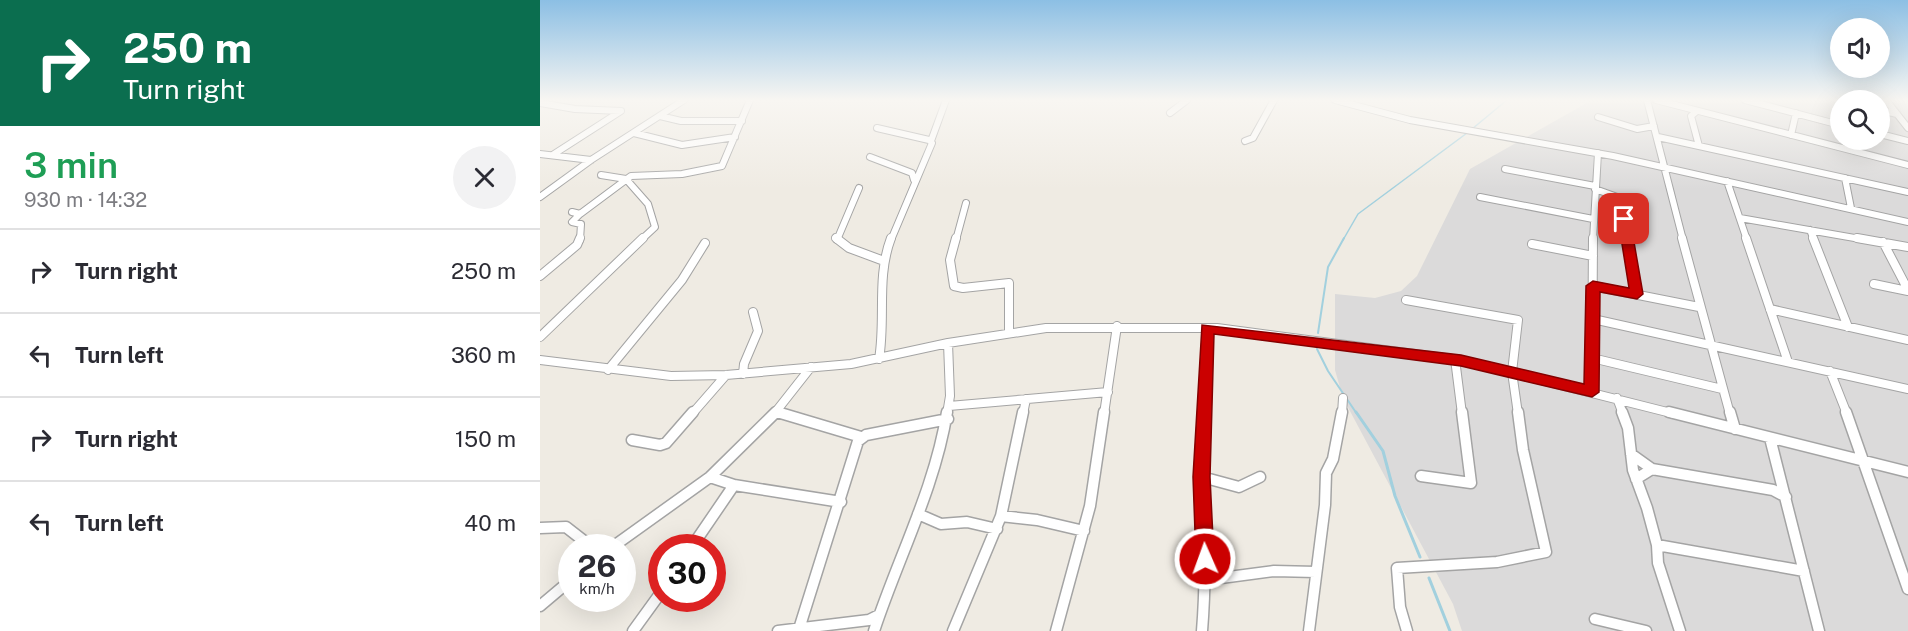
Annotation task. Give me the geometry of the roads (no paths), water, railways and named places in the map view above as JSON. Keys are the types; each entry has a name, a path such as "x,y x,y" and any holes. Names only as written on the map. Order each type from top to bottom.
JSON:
{"street":[{"path":"554,154 592,129"},
{"path":"540,197 591,160 639,129"},
{"path":"540,276 574,248 581,238 581,224 572,222 626,179 635,175 682,174 722,166 738,129"},
{"path":"883,129 931,141"},
{"path":"879,358 883,337 880,301 884,261 935,129"},
{"path":"1245,141 1253,138 1258,129"},
{"path":"1467,129 1598,153 1908,222"},
{"path":"1655,129 1708,344 1735,429"},
{"path":"1695,129 1699,146"},
{"path":"1769,129 1908,165"},
{"path":"1791,135 1792,129"},
{"path":"634,133 677,145 691,144 719,136 735,137"},
{"path":"1890,136 1908,141"},
{"path":"1658,137 1908,192"},
{"path":"1592,392 1593,219 1598,153"},
{"path":"540,154 591,160"},
{"path":"870,157 912,173 914,180"},
{"path":"1505,169 1595,188 1617,195 1622,201 1637,294"},
{"path":"540,337 585,291 655,227 648,204 626,179 601,175"},
{"path":"1845,178 1851,208"},
{"path":"1727,181 1788,362"},
{"path":"859,188 836,239 849,248 884,261"},
{"path":"1480,197 1593,219"},
{"path":"966,204 950,260 954,286 963,288 1010,283 1009,333"},
{"path":"572,212 580,214"},
{"path":"1740,218 1908,247"},
{"path":"1810,230 1848,327"},
{"path":"1883,242 1908,290"},
{"path":"608,370 682,280 705,243"},
{"path":"1532,244 1593,256"},
{"path":"1874,284 1908,290"},
{"path":"1593,286 1699,307"},
{"path":"1406,300 1516,318 1518,321 1512,372 1523,450 1546,552 1534,557 1514,560 1397,568 1400,607 1407,631"},
{"path":"1770,309 1908,340"},
{"path":"743,374 744,364 758,331 753,312"},
{"path":"1593,318 1908,389"},
{"path":"1056,631 1084,531 1117,326"},
{"path":"540,360 671,376 726,375 851,364 948,343 1064,327 1207,328 1455,359 1908,472"},
{"path":"1202,631 1206,580 1202,477 1207,328"},
{"path":"874,631 942,444 948,419 951,373 948,343"},
{"path":"1592,358 1722,389"},
{"path":"1421,476 1471,483 1455,359"},
{"path":"631,534 710,477 776,412 811,367"},
{"path":"1830,371 1908,589"},
{"path":"632,440 660,445 666,442 726,375"},
{"path":"949,406 1108,393"},
{"path":"1309,631 1325,505 1326,473 1333,459 1341,428 1342,398"},
{"path":"1617,398 1628,428 1636,479 1658,545 1658,562 1680,631"},
{"path":"953,631 997,529 1026,399"},
{"path":"776,412 861,437 948,419"},
{"path":"799,629 842,502 861,437"},
{"path":"1770,438 1819,631"},
{"path":"1631,454 1652,469 1773,490 1786,497"},
{"path":"1636,479 1652,469"},
{"path":"710,477 734,485 842,502"},
{"path":"1202,477 1239,487 1260,477"},
{"path":"701,534 734,485"},
{"path":"1773,490 1782,485"},
{"path":"918,514 941,524 967,522 997,529"},
{"path":"1001,516 1037,520 1084,531"},
{"path":"540,528 566,527 575,534"},
{"path":"1658,545 1804,571"},
{"path":"1206,580 1274,571 1316,572"},
{"path":"540,606 558,591"},
{"path":"633,631 648,610"},
{"path":"778,631 869,620 879,615"},
{"path":"1595,619 1646,631"}],"waterway":[{"path":"1343,240 1358,214 1467,133"},
{"path":"1318,333 1328,267 1344,238"},
{"path":"1317,349 1328,371 1357,414"},
{"path":"1356,412 1383,451 1395,496 1420,557"},
{"path":"1429,578 1450,631"}]}
